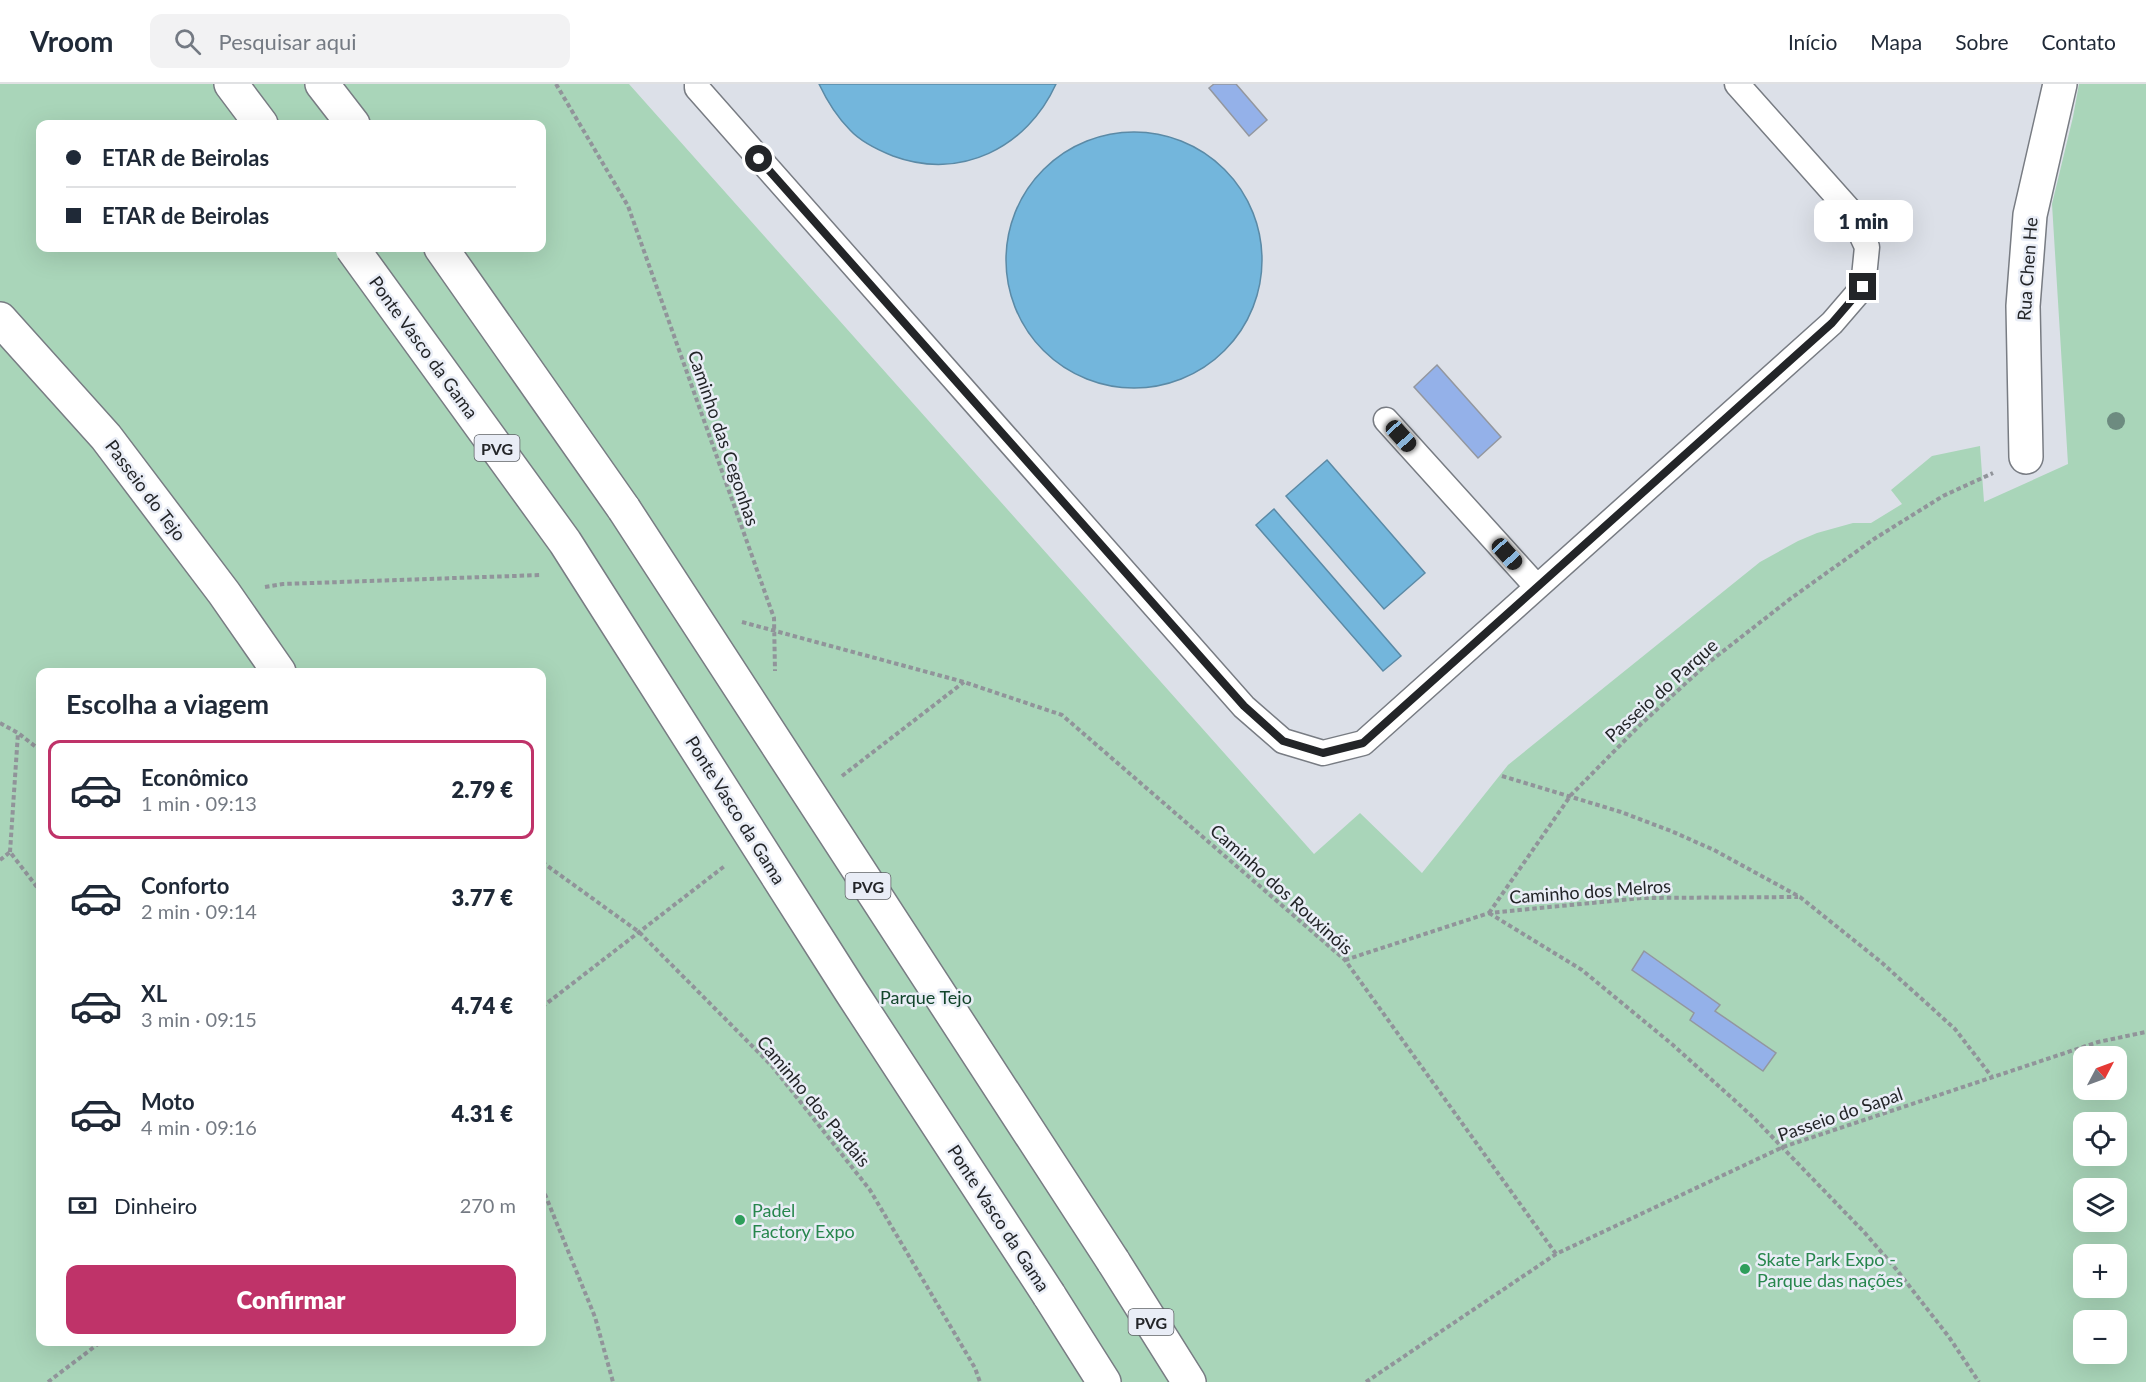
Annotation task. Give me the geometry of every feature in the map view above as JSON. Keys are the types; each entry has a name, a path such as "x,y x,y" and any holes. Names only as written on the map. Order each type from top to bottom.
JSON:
{"main road":[{"path":"231,84 258,120"},
{"path":"322,84 350,120"},
{"name":"Rua Chen He","path":"2026,457 2023,306 2030,215 2060,84"},
{"name":"Ponte Vasco da Gama","path":"355,252 565,542 850,990 1104,1382"},
{"name":"PVG","path":"444,252 624,509 1189,1382"},
{"name":"Passeio do Tejo","path":"0,319 106,437 224,593 276,668"}],"lane":[{"path":"697,84 697,88 1244,706 1283,741 1323,753 1363,743 1832,323 1863,287 1868,247 1851,212 1737,84"},
{"path":"1386,420 1537,587"}],"path":[{"name":"Caminho das Cegonhas","path":"556,84 628,206 774,618 775,676"},
{"name":"Passeio do Parque","path":"1489,913 1570,795 1641,724 1708,663 1790,599 1874,539 1943,496 2026,457"},
{"name":"Caminho dos Rouxinóis","path":"964,682 1062,715 1345,960 1556,1254"},
{"path":"0,723 36,747"},
{"path":"18,733 10,852 36,886"},
{"path":"1502,776 1570,795 1671,831 1714,850 1800,897 1881,962 1955,1029 1993,1077"},
{"path":"0,860 10,852"},
{"name":"Caminho dos Pardais","path":"546,865 639,932 772,1066 870,1190 975,1368 980,1382"},
{"name":"Caminho dos Melros","path":"1489,913 1642,898 1800,897"},
{"path":"1345,960 1489,913"},
{"name":"Caminho dos Melros","path":"1489,913 1582,970 1673,1045 1783,1146 1896,1269 1949,1338 1979,1382"},
{"name":"Passeio do Sapal","path":"1365,1382 1556,1254 1783,1146 2098,1042 2146,1032"},
{"path":"546,1197 595,1317 613,1382"},
{"path":"48,1382 95,1346"}],"green space":[{"name":"Parque Tejo","path":"0,84 629,84 1314,854 1360,813 1422,873 1508,765 1760,562 1817,533 1853,523 1871,523 1902,504 1891,490 1932,456 1980,446 1984,502 2068,464 2052,204 2079,84 2146,84 2146,1382 0,1382"}],"water":[{"path":"819,84 1056,84 1028,126 1009,141 989,153 966,161 943,164 918,163 893,156 864,142 840,119"},
{"path":"1121,132 1147,132 1183,141 1205,153 1225,169 1241,189 1253,211 1260,235 1262,260 1260,285 1253,309 1241,331 1225,351 1205,367 1183,379 1147,388 1121,388 1085,379 1063,367 1043,351 1027,331 1015,309 1006,273 1006,247 1015,211 1027,189 1043,169 1063,153 1085,141"},
{"path":"1327,460 1425,573 1384,609 1286,496"},
{"path":"1274,509 1401,656 1383,671 1256,525"}],"building":[{"path":"1214,84 1236,84 1267,120 1249,136 1209,88"},
{"path":"1437,365 1501,437 1478,458 1414,387"},
{"path":"1644,951 1720,1005 1715,1011 1776,1053 1763,1071 1690,1020 1694,1013 1632,970"}],"place":[{"name":"Padel Factory Expo","path":"740,1220"},
{"name":"Skate Park Expo - Parque das nações","path":"1745,1269"}],"route":[{"path":"759,159 1244,706 1283,741 1323,753 1363,743 1832,323 1863,287"}]}
